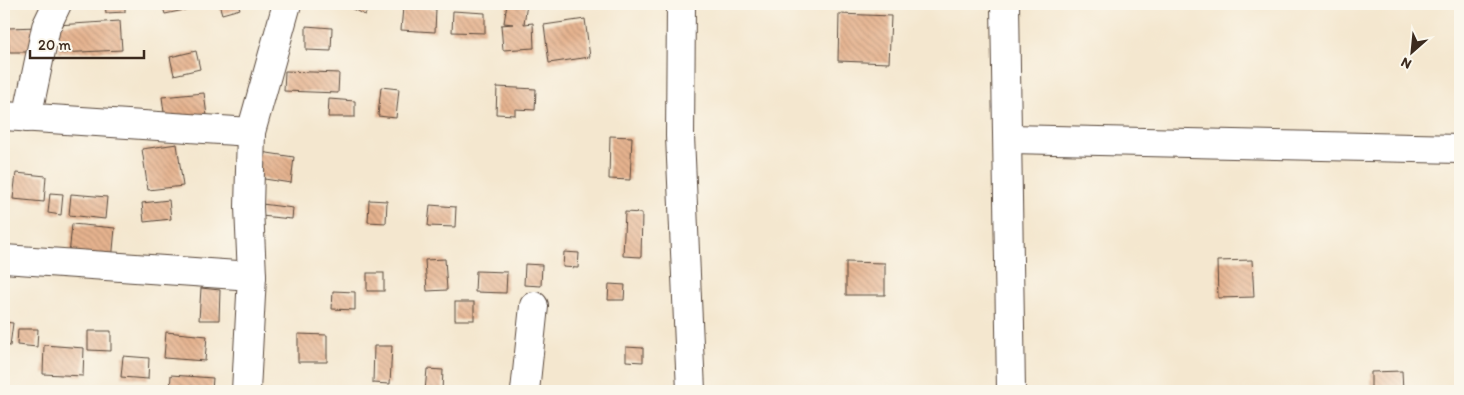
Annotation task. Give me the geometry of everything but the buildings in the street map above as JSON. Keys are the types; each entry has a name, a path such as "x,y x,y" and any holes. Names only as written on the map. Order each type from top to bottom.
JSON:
{"street":[{"path":"57,4 46,27 16,117 251,132"},
{"path":"246,391 252,276 249,206 251,132 287,4"},
{"path":"681,4 680,136 691,391"},
{"path":"1005,4 1009,140 1011,391"},
{"path":"1009,140 1460,148"},
{"path":"4,259 252,276"},
{"path":"525,391 534,306"}]}
